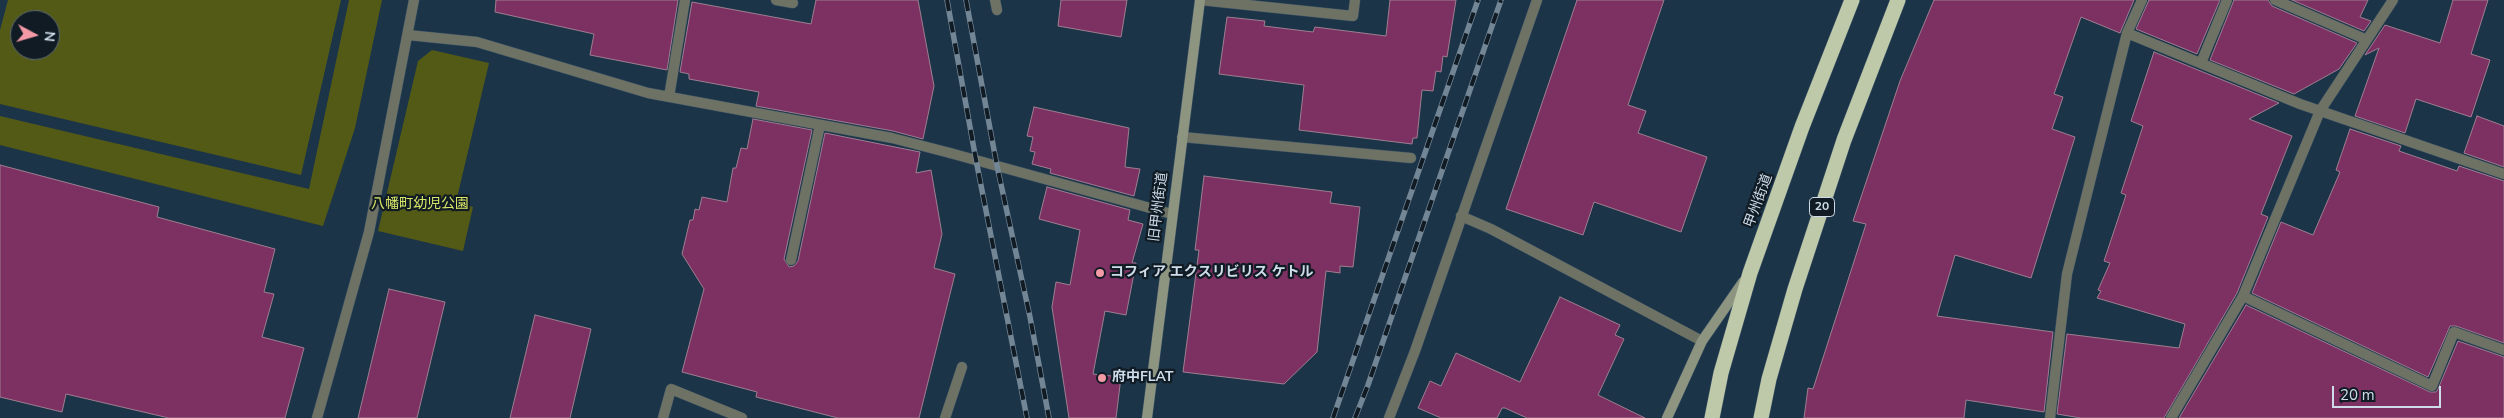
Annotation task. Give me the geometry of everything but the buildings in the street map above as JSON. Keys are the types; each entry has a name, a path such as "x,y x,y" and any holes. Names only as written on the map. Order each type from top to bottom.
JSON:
{"highway":[{"name":"甲州街道","path":"1712,418 1721,373 1750,273 1802,127 1852,0"},
{"name":"20","path":"1761,418 1769,379 1795,289 1844,140 1898,0"}],"main road":[{"name":"旧甲州街道","path":"1147,418 1200,0"},
{"path":"1667,418 1702,341 1750,273"}],"street":[{"path":"317,418 369,232 414,0"},
{"path":"669,97 685,0"},
{"path":"776,0 793,3"},
{"path":"1200,0 1353,16 1355,0"},
{"path":"1389,418 1415,351 1537,0"},
{"path":"2050,418 2067,274 2127,33 2142,0"},
{"path":"2201,63 2227,0"},
{"path":"2275,0 2365,40"},
{"path":"2171,418 2243,296 2320,111 2393,0"},
{"path":"2127,33 2320,111 2504,174"},
{"path":"408,35 477,42 669,97 892,138 1172,214"},
{"path":"791,260 820,125"},
{"path":"1182,137 1410,158"},
{"path":"1461,216 1499,233 1702,341"},
{"path":"2243,296 2432,386 2454,332 2504,350"},
{"path":"945,418 962,367"},
{"path":"663,418 671,389 742,418"}],"green space":[{"path":"8,0 341,0 301,175 0,104 0,30"},
{"path":"349,0 382,0 355,128 323,226 0,145 0,116 309,189"},
{"name":"八幡町幼児公園","path":"432,50 489,63 456,202 473,207 463,251 378,231 418,61"}],"railway":[{"path":"947,0 976,160 1027,418"},
{"path":"966,0 997,166 1030,317 1049,418"},
{"path":"1333,418 1478,0"},
{"path":"1355,418 1501,0"}],"place":[{"name":"コフィア エクスリビリス ケトル","path":"1100,273"},
{"name":"府中FLAT","path":"1102,378"}]}
